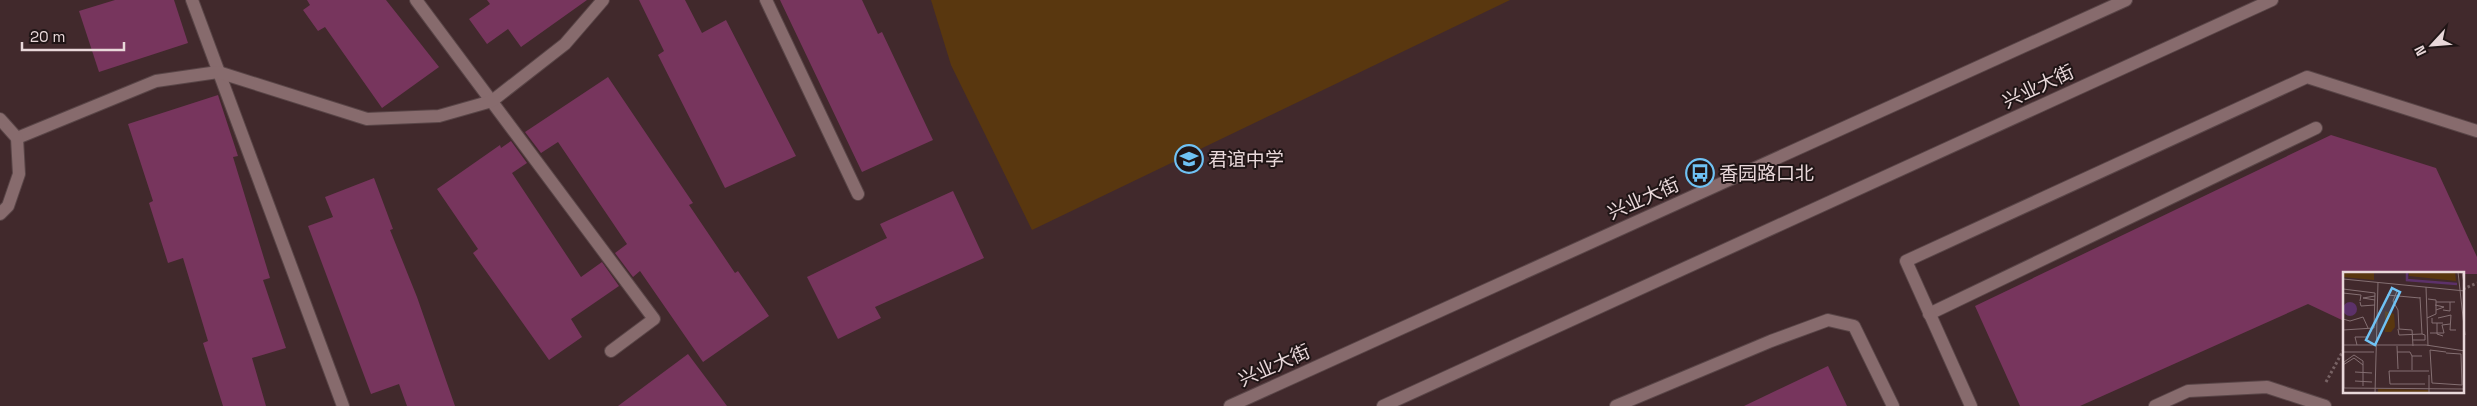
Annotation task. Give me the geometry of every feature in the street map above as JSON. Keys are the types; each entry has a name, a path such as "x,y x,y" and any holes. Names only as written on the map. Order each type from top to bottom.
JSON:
{"main road":[{"path":"192,0 344,406"},
{"path":"416,0 654,319 611,351"},
{"path":"16,138 156,81 218,72 367,119 439,116 492,101 565,44 603,0"},
{"path":"766,0 858,194"},
{"name":"兴业大街","path":"1230,406 2126,0"},
{"name":"兴业大街","path":"1383,406 2272,0"},
{"path":"1970,406 1906,261 2307,77 2477,131"},
{"path":"0,119 16,138 19,174 8,206 0,214"},
{"path":"1929,314 2316,128"},
{"path":"1616,406 1771,341 1828,320 1854,326 1893,406"},
{"path":"2155,406 2188,391 2267,387 2319,404"}],"path":[{"path":"2464,289 2477,283"},
{"path":"2319,404 2343,351"}],"shaded area":[{"path":"931,0 1510,0 1032,230 951,65"}],"building":[{"path":"115,0 174,0 188,43 99,72 79,11"},
{"path":"307,0 386,0 439,67 382,108 325,27 318,31 303,10 310,5"},
{"path":"487,0 587,0 521,47 508,29 487,44 469,19 490,4"},
{"path":"639,0 685,0 702,33 726,20 796,156 725,188 658,55 664,51"},
{"path":"780,0 862,0 878,34 882,32 933,140 862,172"},
{"path":"608,77 693,203 689,205 735,273 738,271 769,316 703,362 640,271 633,277 615,253 627,244 558,142 541,153 525,132"},
{"path":"218,95 238,156 233,157 270,278 263,280 286,348 252,358 266,406 223,406 203,343 208,341 183,258 168,263 149,203 153,201 128,124"},
{"path":"2331,135 2436,168 2477,257 2477,274 2464,274 2464,272 2343,272 2343,321 2308,304 2080,406 2020,406 1975,306"},
{"path":"511,141 527,163 512,173 581,277 602,262 619,286 571,319 582,337 549,360 473,253 478,249 437,189 500,145 501,148"},
{"path":"374,178 393,229 390,230 417,297 455,406 407,406 399,384 371,394 308,226 333,217 325,197"},
{"path":"953,191 984,258 875,307 881,318 838,339 807,277 887,238 880,224"},
{"path":"688,354 727,406 618,406"},
{"path":"1828,366 1847,406 1744,406"}],"place":[{"name":"君谊中学","path":"1189,159"},
{"name":"香园路口北","path":"1700,173"}]}
